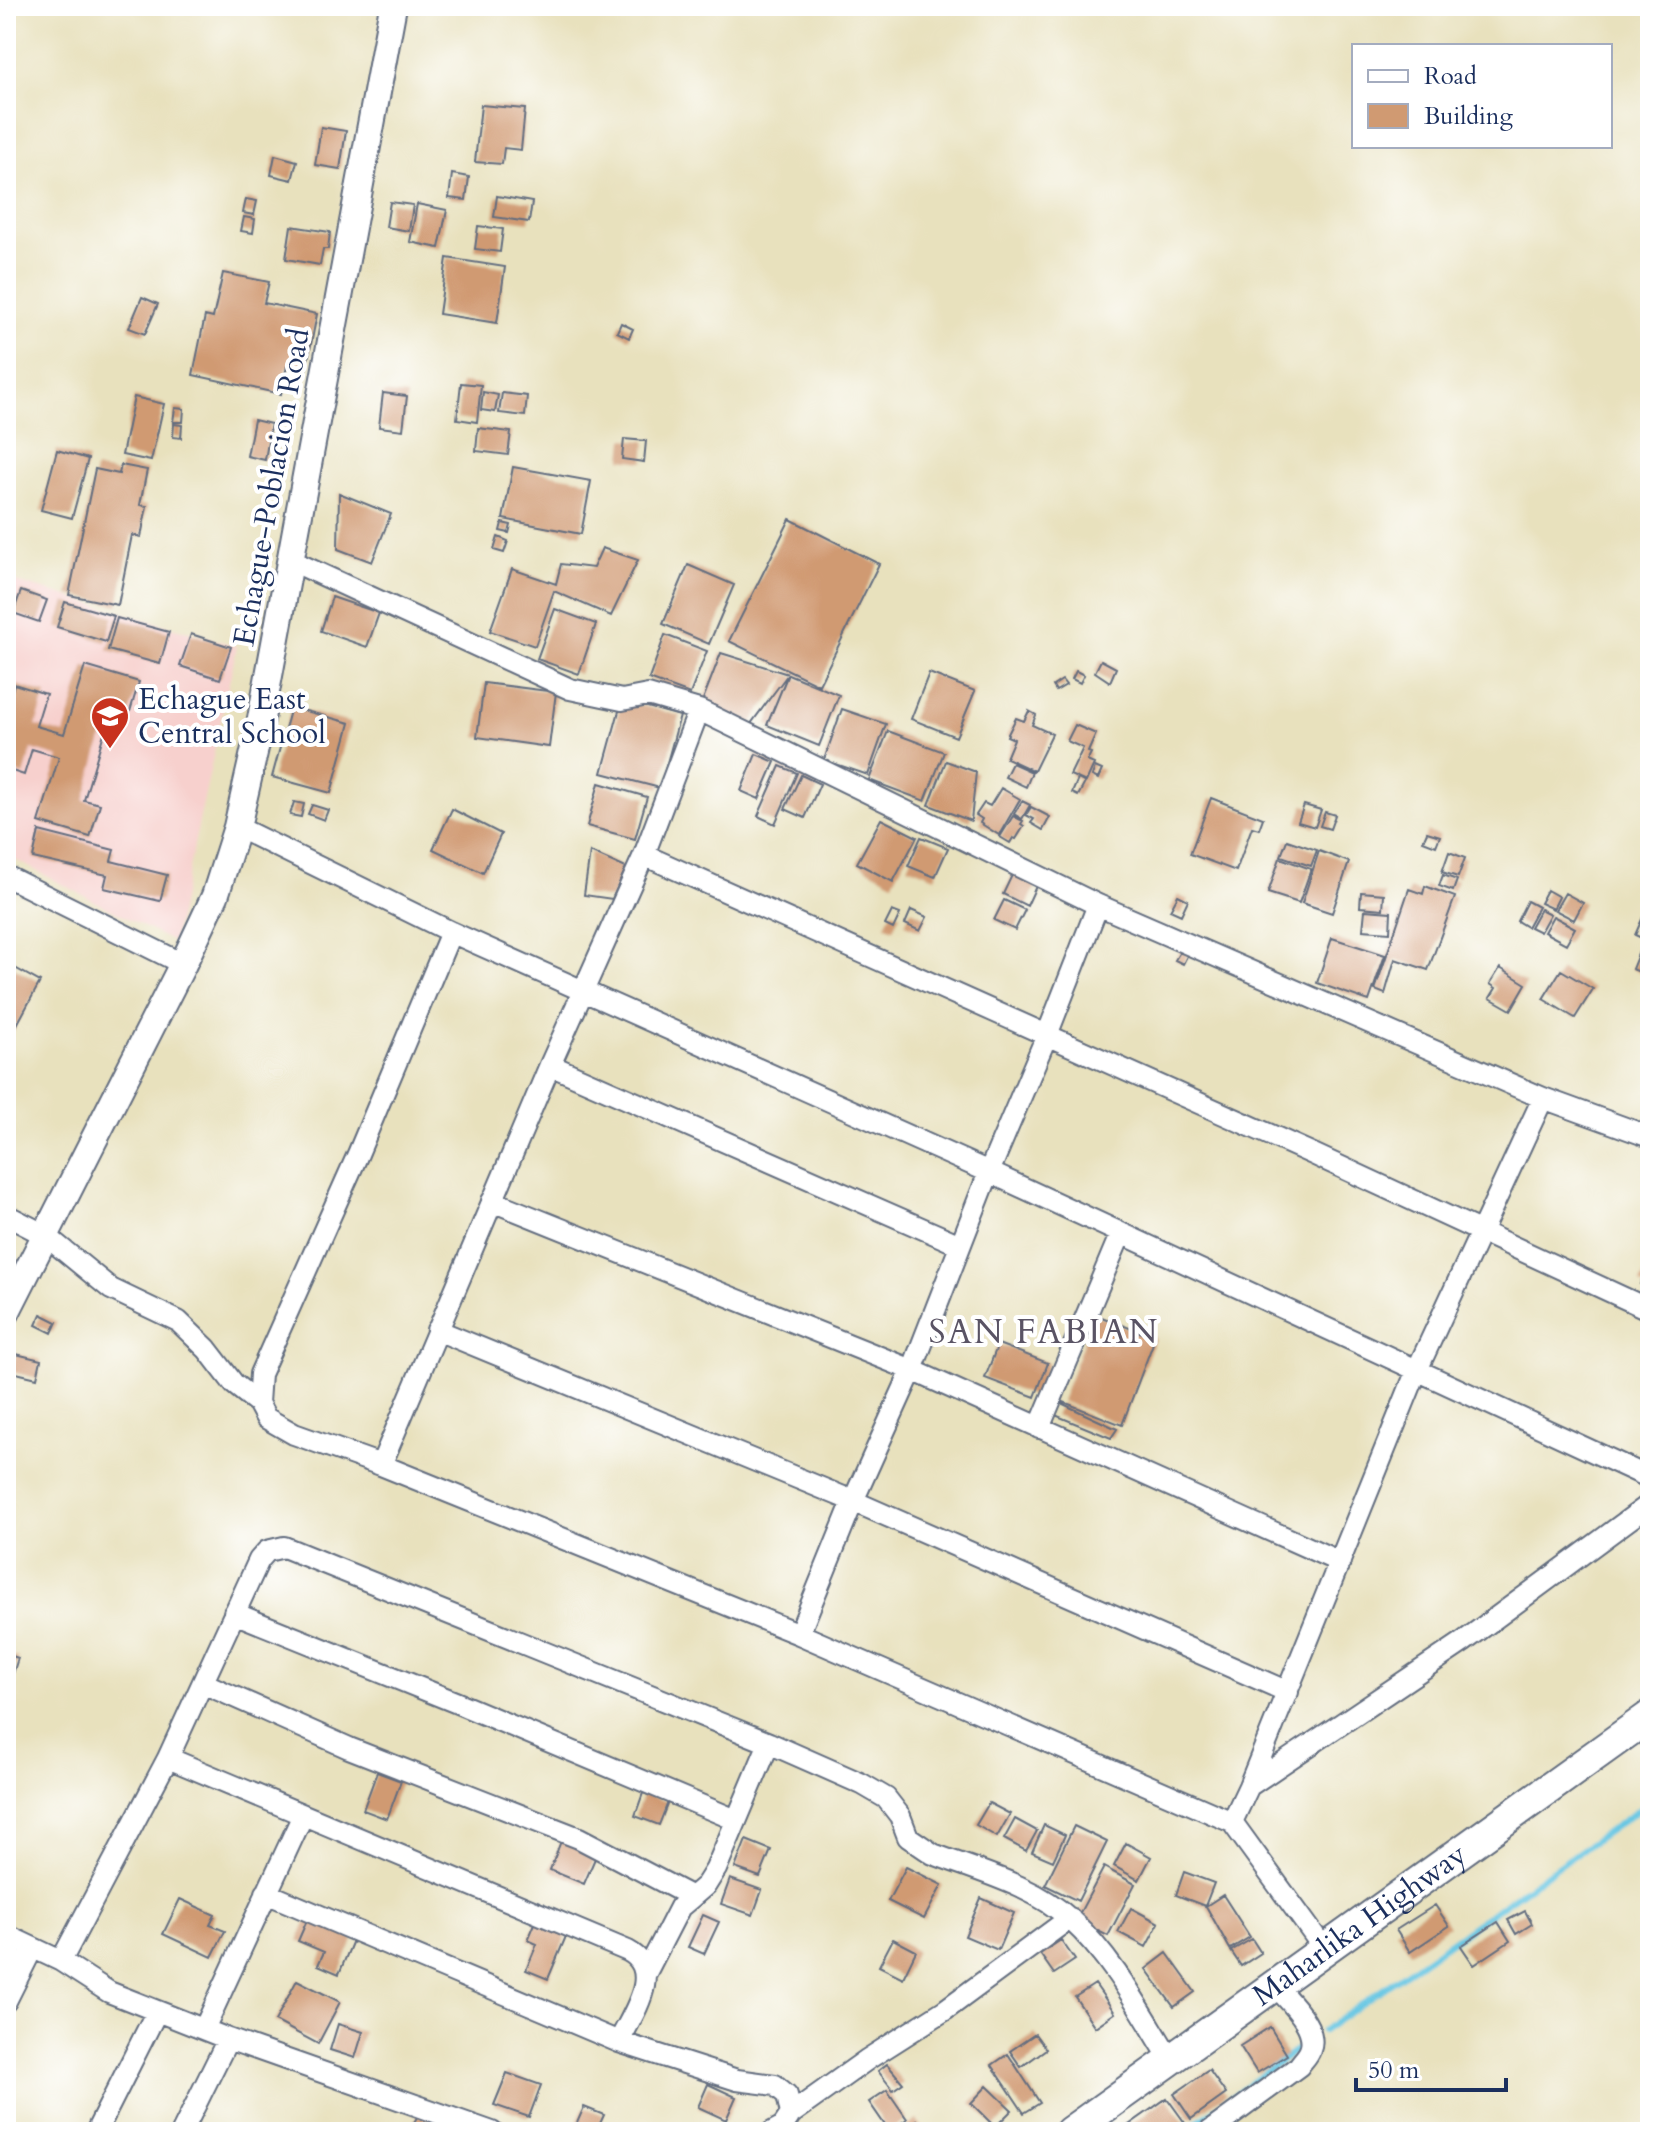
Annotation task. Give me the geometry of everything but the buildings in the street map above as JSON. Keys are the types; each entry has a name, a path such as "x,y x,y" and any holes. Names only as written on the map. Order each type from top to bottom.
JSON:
{"highway":[{"name":"Maharlika Highway","path":"1070,2132 1650,1716"}],"main road":[{"name":"Echague-Poblacion Road","path":"6,1313 183,964 215,896 237,827 258,735 393,6"}],"street":[{"path":"290,560 570,689 622,700 648,695 699,710 1098,905 1543,1098 1650,1137"},
{"path":"381,1465 550,1065 585,993 644,855 699,710"},
{"path":"237,827 451,932 989,1172 1650,1478"},
{"path":"644,855 1313,1154 1650,1310"},
{"path":"6,876 183,964"},
{"path":"799,1634 853,1501 912,1370 1098,905"},
{"path":"258,1403 260,1374 358,1154 451,932"},
{"path":"550,1065 960,1245"},
{"path":"1232,1822 1288,1692 1417,1370 1543,1098"},
{"path":"492,1201 912,1370 1340,1562"},
{"path":"6,1215 45,1235 111,1289 178,1321 207,1349 234,1384 258,1403 266,1418 294,1434 381,1465 799,1634 1232,1822 1325,1950"},
{"path":"1039,1428 1121,1233"},
{"path":"437,1330 853,1501 1288,1692"},
{"path":"1249,1786 1463,1642 1650,1504"},
{"path":"61,1961 168,1758 259,1560 267,1551 284,1547 769,1743 862,1784 886,1798 900,1816 908,1837 933,1854 1031,1893 1070,1918 1097,1947 1171,2060"},
{"path":"234,1613 736,1820"},
{"path":"203,1683 349,1748 579,1838 692,1897"},
{"path":"619,2042 643,1990 646,1973 680,1907 706,1885 716,1869 769,1743"},
{"path":"168,1758 628,1951 639,1957 646,1973"},
{"path":"204,2029 303,1815"},
{"path":"266,1893 619,2042 737,2080 775,2085 787,2095 791,2114"},
{"path":"772,2132 783,2126 791,2114 868,2059 945,2010 1070,1918"},
{"path":"6,1935 61,1961 109,1992 228,2039 492,2132"},
{"path":"6,2001 32,1949"},
{"path":"1209,2132 1299,2066 1310,2052 1312,2040 1309,2030 1275,1985"},
{"path":"96,2132 157,2011"},
{"path":"182,2132 228,2039"}],"shaded area":[{"name":"Echague East Central School","path":"6,579 237,646 173,942 6,855"}],"waterway":[{"path":"1323,2031 1650,1802"},
{"path":"1184,2132 1299,2048"}],"place":[{"name":"Echague East Central School","path":"110,750"}],"district":[{"name":"SAN FABIAN","path":"1044,1331"}]}
